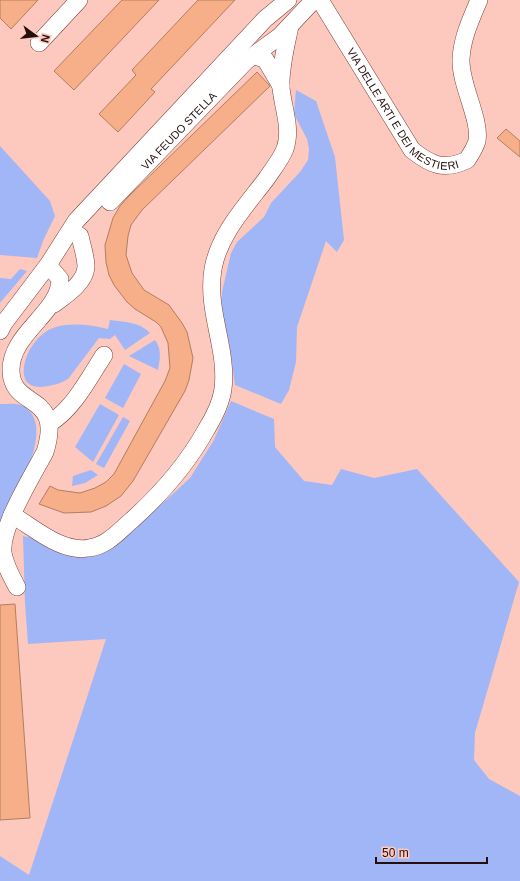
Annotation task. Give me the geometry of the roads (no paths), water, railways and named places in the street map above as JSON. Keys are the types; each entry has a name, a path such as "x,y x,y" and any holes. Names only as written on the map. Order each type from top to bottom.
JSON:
{"street":[{"path":"39,43 79,0"},
{"name":"VIA FEUDO STELLA","path":"48,265 80,236 96,216 246,61 290,26 314,0"},
{"name":"VIA DELLE ARTI E DEI MESTIERI","path":"320,0 412,150 432,164 450,166 467,160 477,140 477,129 462,74 461,60 466,31 479,0"},
{"path":"12,515 60,544 72,548 89,549 101,545 112,538 150,503 180,471 218,411 223,390 224,365 214,317 211,293 213,269 219,250 234,221 276,166 285,150 289,136 281,86 290,26 292,7 281,4 274,24 276,31 290,26"},
{"name":"VIA FEUDO STELLA","path":"0,331 4,323 48,265 76,221 281,4"},
{"path":"254,56 265,59 281,86"},
{"path":"46,310 72,290 84,276 86,266 80,236"},
{"path":"17,587 8,568 1,544 12,515 45,452 49,440 50,423 43,408 33,400 20,394 12,383 11,369 15,353 23,337 46,310 60,288 60,279 48,265"},
{"path":"50,423 57,419 78,394 104,355"}]}
